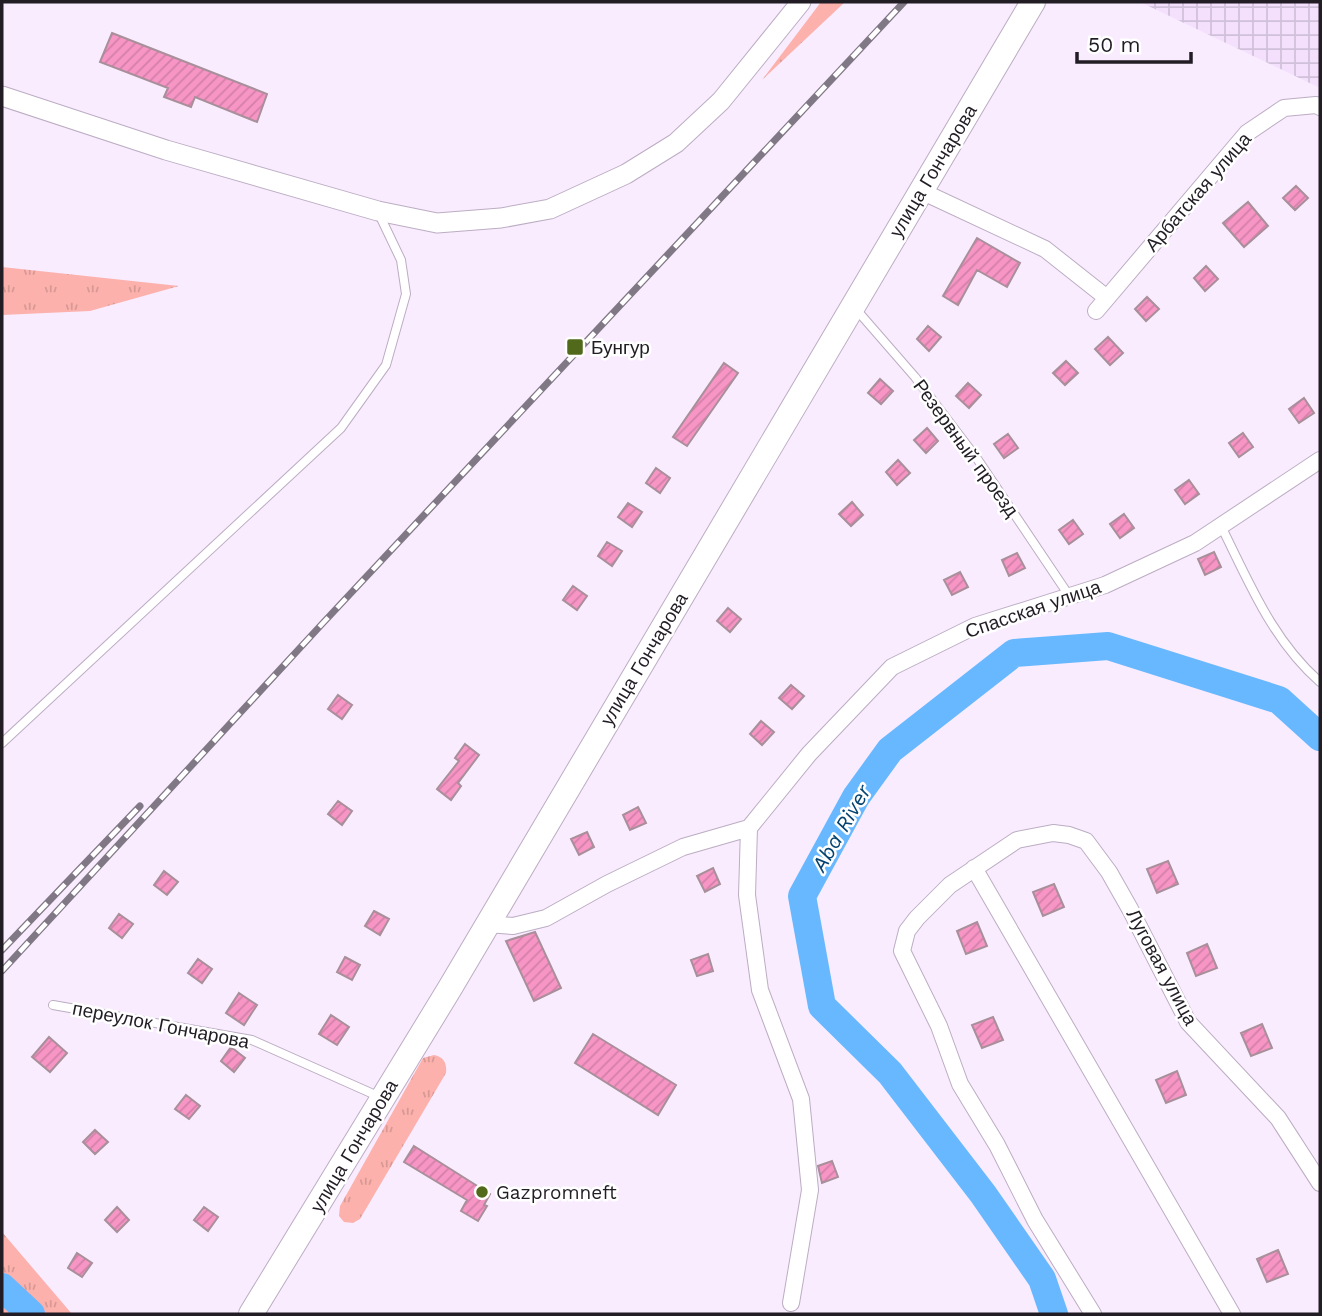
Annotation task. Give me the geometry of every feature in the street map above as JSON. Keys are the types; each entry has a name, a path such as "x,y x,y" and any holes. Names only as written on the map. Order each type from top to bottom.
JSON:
{"main road":[{"name":"улица Гончарова","path":"251,1314 487,924 1033,2"}],"street":[{"path":"2,96 166,150 377,211 437,222 501,218 550,209 626,174 676,143 721,101 801,2"},
{"name":"Арбатская улица","path":"1096,311 1247,133 1284,108 1316,105 1320,107"},
{"path":"921,191 1045,249 1107,298"},
{"name":"Спасская улица","path":"749,828 809,754 892,667 975,626 1105,585 1195,542 1320,460"},
{"path":"487,924 513,926 546,918 607,884 683,847 749,828 747,895 760,990 801,1099 810,1190 791,1303"},
{"name":"Луговая улица","path":"1093,1314 1035,1220 960,1084 939,1026 902,951 907,931 950,885 1017,840 1053,833 1086,841 1130,909 1188,1022 1278,1118 1320,1183"},
{"path":"974,868 1232,1314"}],"lane":[{"path":"2,743 341,428 386,365 406,294 401,260 377,211"},
{"name":"Резервный проезд","path":"853,306 915,377 978,460 1070,597"},
{"path":"1221,526 1268,621 1305,668 1320,682"},
{"name":"переулок Гончарова","path":"53,1005 252,1040 383,1098"}],"shaded area":[{"path":"1140,2 1320,2 1320,88"}],"green space":[{"path":"821,2 845,2 762,80"},
{"path":"2,267 179,286 90,311 2,315"},
{"path":"434,1055 444,1061 446,1073 360,1219 353,1223 344,1222 339,1216 340,1206 423,1058"},
{"path":"2,1232 72,1314 2,1314"}],"building":[{"path":"112,33 267,94 257,122 195,97 191,107 164,97 168,88 100,62"},
{"path":"1296,186 1308,198 1295,210 1283,198"},
{"path":"1248,202 1268,226 1244,247 1223,223"},
{"path":"977,238 1020,263 1007,287 977,270 958,305 943,296"},
{"path":"1206,266 1218,279 1205,291 1194,278"},
{"path":"1147,297 1159,309 1146,321 1135,309"},
{"path":"928,326 941,337 929,351 917,339"},
{"path":"1108,337 1123,353 1110,365 1095,349"},
{"path":"1066,361 1078,373 1065,385 1053,373"},
{"path":"724,363 738,373 687,446 673,437"},
{"path":"880,379 893,391 881,404 868,393"},
{"path":"968,383 981,395 969,408 956,396"},
{"path":"1304,398 1314,413 1299,423 1289,409"},
{"path":"927,428 938,441 926,453 914,440"},
{"path":"1243,433 1253,447 1239,457 1229,443"},
{"path":"1008,434 1018,448 1004,458 994,444"},
{"path":"898,460 910,473 897,485 886,472"},
{"path":"656,468 670,478 660,493 646,483"},
{"path":"1189,480 1199,494 1185,504 1175,490"},
{"path":"852,502 863,515 851,526 839,514"},
{"path":"628,503 642,512 632,527 618,517"},
{"path":"1124,514 1134,528 1120,538 1110,524"},
{"path":"1073,520 1083,534 1069,544 1059,530"},
{"path":"607,542 622,551 612,566 598,556"},
{"path":"1214,552 1221,567 1205,575 1198,559"},
{"path":"1017,553 1025,568 1009,576 1002,560"},
{"path":"960,572 968,587 952,595 944,580"},
{"path":"573,586 587,596 577,610 563,600"},
{"path":"728,608 741,619 730,632 717,621"},
{"path":"791,685 804,696 792,709 779,698"},
{"path":"338,695 352,705 342,719 328,709"},
{"path":"761,721 774,732 762,745 750,734"},
{"path":"465,744 479,755 458,783 461,786 451,800 437,789 459,761 455,758"},
{"path":"338,801 352,811 342,825 328,814"},
{"path":"638,807 646,823 630,830 623,815"},
{"path":"587,832 594,847 579,855 571,839"},
{"path":"1168,861 1178,884 1157,893 1147,869"},
{"path":"713,868 720,884 705,892 697,876"},
{"path":"164,871 178,882 167,895 154,885"},
{"path":"1054,884 1064,907 1043,916 1033,892"},
{"path":"374,911 389,919 380,935 365,926"},
{"path":"119,914 133,924 122,938 109,928"},
{"path":"977,922 987,946 966,954 957,931"},
{"path":"535,932 561,988 534,1001 506,941"},
{"path":"1207,944 1217,968 1196,976 1187,953"},
{"path":"708,954 713,971 697,976 691,960"},
{"path":"345,957 360,965 352,980 337,972"},
{"path":"198,959 212,969 202,983 188,973"},
{"path":"239,993 257,1005 244,1025 226,1013"},
{"path":"331,1015 349,1027 337,1045 319,1034"},
{"path":"993,1017 1003,1040 982,1048 972,1025"},
{"path":"1262,1024 1272,1048 1251,1056 1241,1033"},
{"path":"593,1034 676,1085 658,1115 575,1063"},
{"path":"49,1037 67,1053 50,1072 32,1057"},
{"path":"231,1047 245,1058 234,1072 221,1061"},
{"path":"1177,1071 1186,1095 1166,1103 1156,1080"},
{"path":"186,1095 200,1106 189,1119 175,1109"},
{"path":"95,1130 108,1142 95,1154 83,1142"},
{"path":"414,1146 490,1194 484,1205 487,1206 478,1221 461,1211 467,1200 404,1162"},
{"path":"832,1161 838,1177 822,1183 818,1166"},
{"path":"117,1207 129,1220 117,1232 105,1220"},
{"path":"204,1207 218,1217 208,1231 194,1220"},
{"path":"1278,1250 1288,1274 1267,1282 1257,1259"},
{"path":"77,1253 92,1263 82,1277 68,1268"}],"waterway":[{"name":"Aba River","path":"1054,1314 1042,1279 983,1194 890,1073 822,1006 802,896 856,797 890,750 1014,653 1108,646 1279,700 1320,737"},
{"path":"2,1287 31,1314"}],"railway":[{"path":"2,971 322,624 904,2"},
{"path":"2,950 140,806"}],"place":[{"name":"Бунгур","path":"575,347"},
{"name":"Gazpromneft","path":"482,1192"}]}
